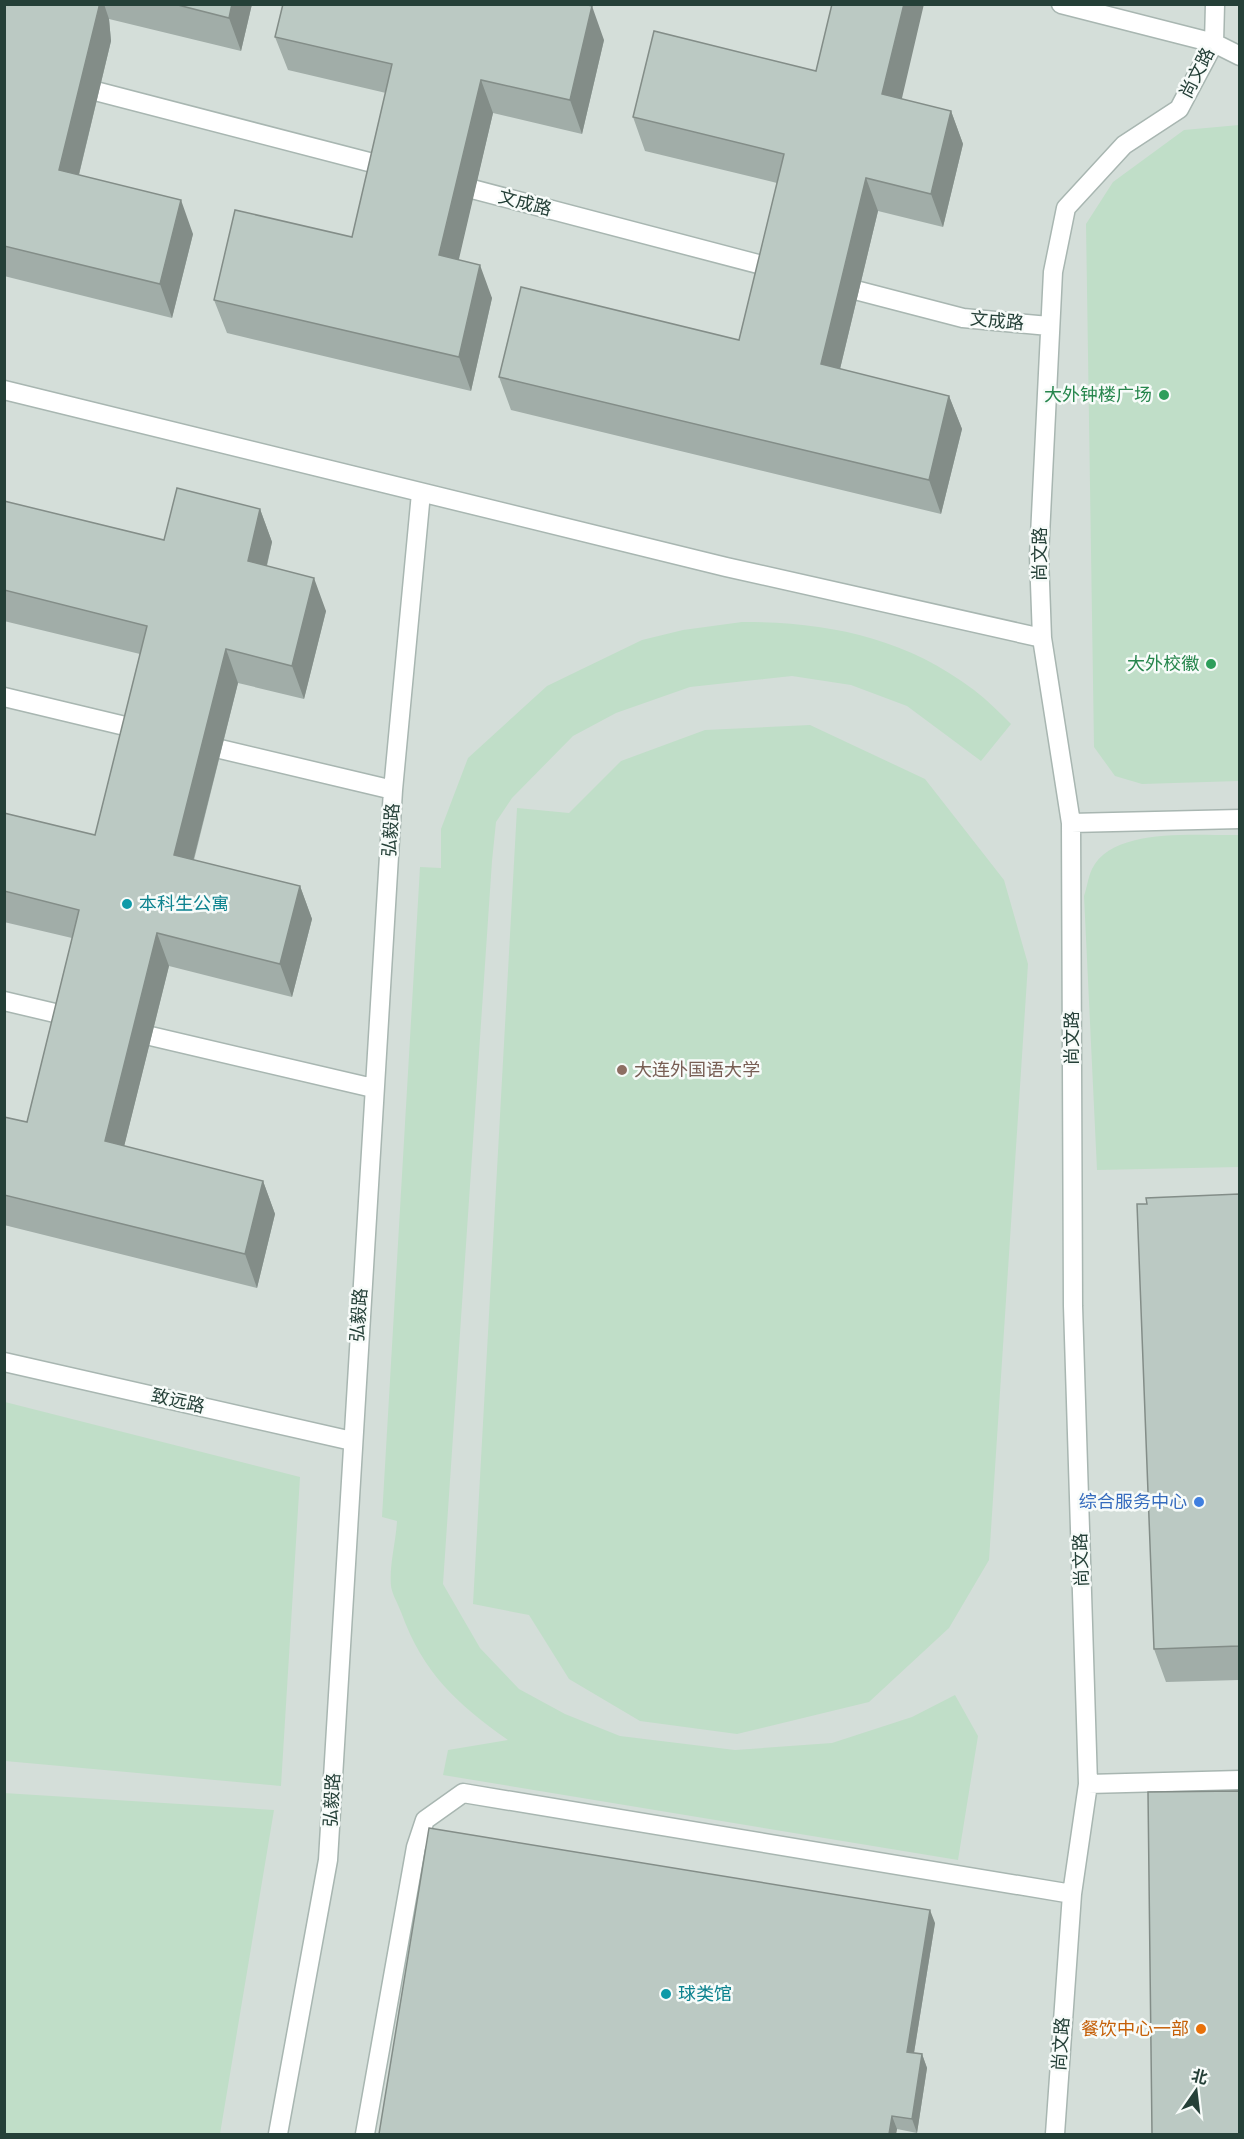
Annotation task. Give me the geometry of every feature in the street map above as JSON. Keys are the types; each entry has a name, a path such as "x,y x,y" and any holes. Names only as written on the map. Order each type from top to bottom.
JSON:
{"street":[{"path":"1061,4 1214,43 1239,56"},
{"name":"尚文路","path":"1055,2134 1072,1894 1088,1784 1073,1306 1071,823 1042,638 1039,556 1053,272 1066,208 1124,145 1179,109 1214,43 1215,4"},
{"path":"60,81 412,174"},
{"name":"文成路","path":"435,180 963,318 1049,326"},
{"path":"4,390 726,567 1042,638"},
{"name":"弘毅路","path":"278,2134 328,1860 393,790 421,493"},
{"path":"4,698 393,790"},
{"path":"1071,823 1239,819"},
{"path":"4,1001 374,1088"},
{"name":"致远路","path":"4,1362 352,1441"},
{"path":"1088,1784 1239,1780"},
{"path":"365,2134 416,1846 425,1820 463,1792 1072,1894"}],"shaded area":[{"name":"大连外国语大学","path":"5,5 1239,5 1239,2134 5,2134"}],"green space":[{"name":"大外钟楼广场","path":"1239,125 1239,781 1142,784 1115,776 1094,747 1086,224 1113,182 1184,130"},
{"path":"742,622 804,625 864,636 892,645 947,672 979,694 1011,724 981,761 907,706 851,685 792,676 690,687 616,713 573,736 512,798 496,822 443,1584 480,1648 519,1689 565,1714 620,1736 735,1750 832,1743 912,1717 955,1695 978,1736 958,1860 443,1775 448,1750 508,1740 472,1713 431,1670 410,1633 391,1586 397,1521 382,1517 420,867 441,868 441,829 468,758 547,686 642,640 683,630"},
{"path":"810,725 925,779 1004,880 1028,964 989,1560 949,1628 869,1702 737,1734 640,1721 569,1679 529,1615 473,1604 517,808 569,813 621,761 705,730"},
{"path":"1239,835 1239,1167 1097,1170 1084,896 1092,869 1103,855 1118,846 1137,840 1158,836"},
{"path":"5,1402 300,1477 281,1786 5,1761"},
{"path":"4,1793 274,1810 220,2134 5,2134"}],"building":[{"path":"4,4 99,4 59,170 181,200 160,284 4,246"},
{"path":"174,4 232,4 229,18"},
{"path":"283,4 584,4 592,6 570,100 481,80 439,255 480,265 459,357 214,300 235,210 352,237 392,64 275,37"},
{"path":"832,4 904,4 882,94 951,111 931,194 866,178 821,364 949,396 929,480 499,377 521,287 739,340 784,154 633,117 654,31 816,71"},
{"name":"本科生公寓","path":"177,488 260,509 248,561 314,578 292,666 226,649 174,855 300,886 280,964 157,933 105,1141 263,1181 245,1254 4,1195 4,1117 27,1122 79,910 4,891 4,813 95,835 147,626 4,590 4,501 164,540"},
{"name":"综合服务中心","path":"1239,1194 1239,1646 1154,1649 1137,1204 1147,1204 1146,1198"},
{"name":"餐饮中心一部","path":"1239,1791 1239,2134 1152,2134 1148,1792"},
{"name":"球类馆","path":"429,1828 930,1910 907,2052 922,2054 912,2119 892,2116 889,2134 379,2134"}],"place":[{"name":"大外钟楼广场","path":"1164,395"},
{"name":"大外校徽","path":"1211,664"},
{"name":"本科生公寓","path":"127,904"},
{"name":"大连外国语大学","path":"622,1070"},
{"name":"综合服务中心","path":"1199,1502"},
{"name":"球类馆","path":"666,1994"},
{"name":"餐饮中心一部","path":"1201,2029"}]}
